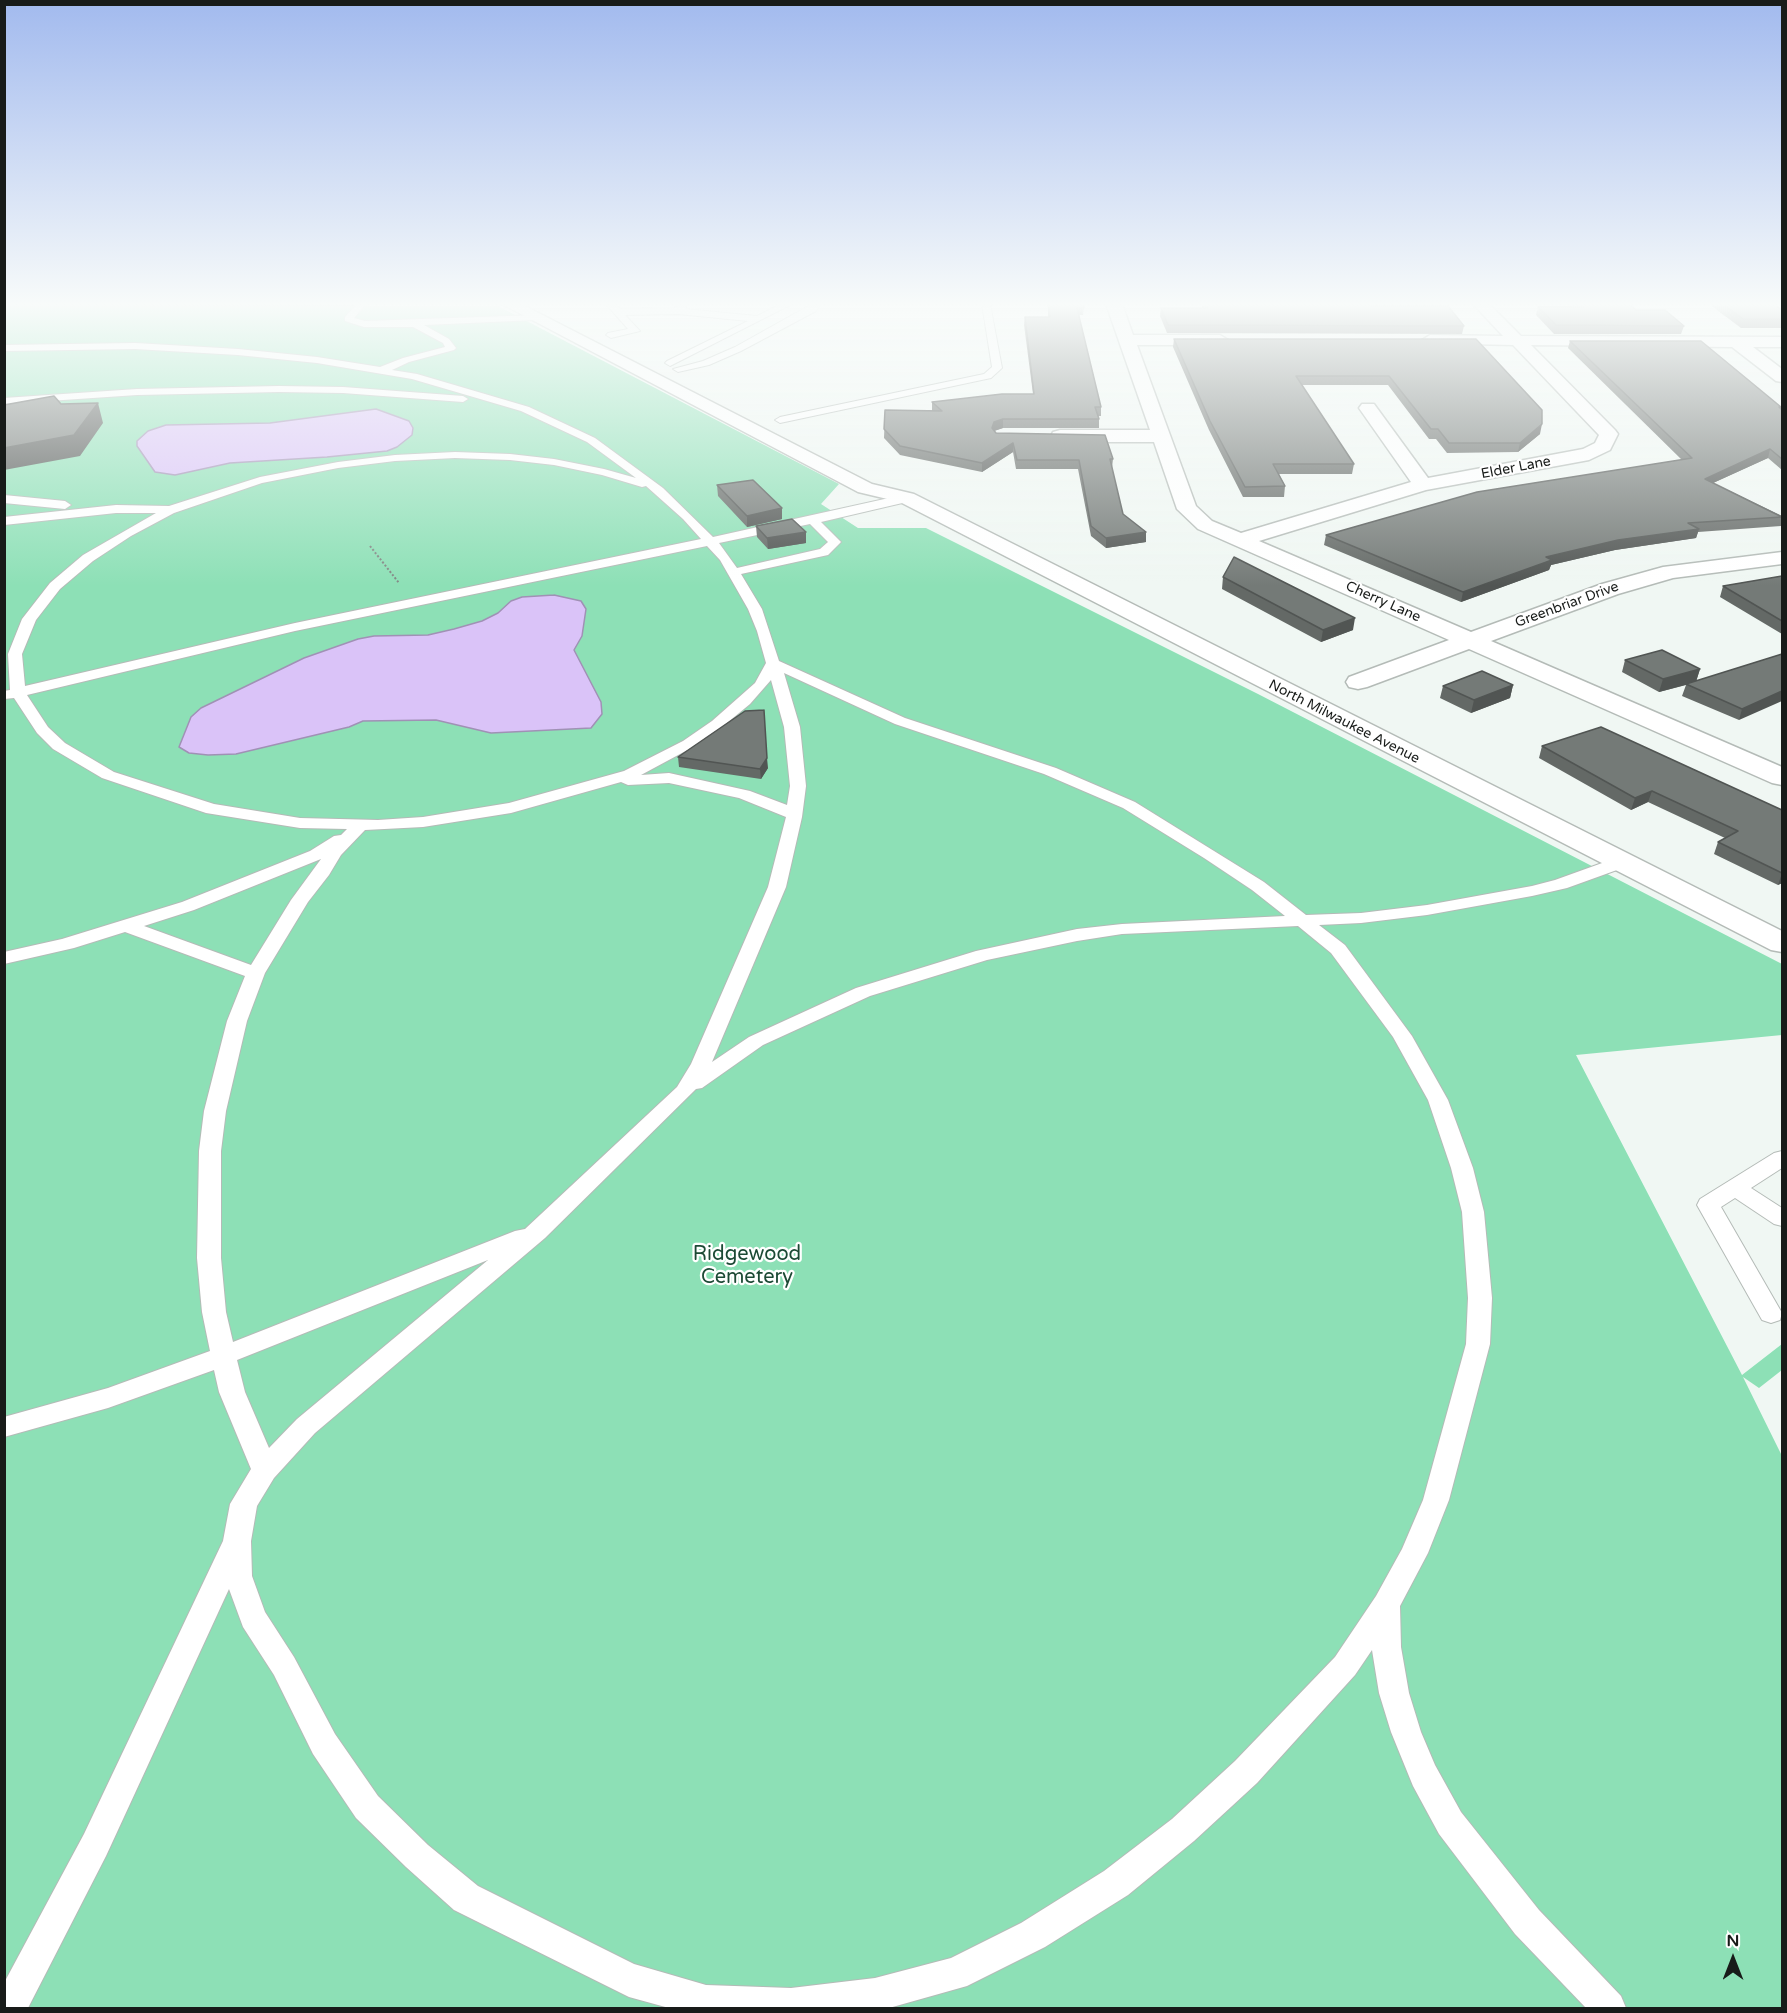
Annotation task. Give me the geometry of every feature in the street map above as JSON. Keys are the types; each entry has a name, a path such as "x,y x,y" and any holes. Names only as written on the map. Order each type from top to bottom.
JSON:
{"street":[{"path":"692,398 866,488 907,498"},
{"name":"Cherry Lane","path":"1147,398 1186,509 1205,525 1778,771"},
{"name":"Elder Lane","path":"1240,540 1423,485 1589,454 1603,446 1609,434 1574,398"},
{"path":"1368,408 1423,485"},
{"path":"760,410 801,431"},
{"path":"1036,436 1160,436"},
{"path":"882,473 892,478 907,498"},
{"name":"North Milwaukee Avenue","path":"907,498 1782,943"},
{"name":"Greenbriar Drive","path":"1358,682 1610,589 1671,572 1782,558"}],"lane":[{"path":"4,401 54,398"},
{"path":"75,408 131,398"},
{"path":"435,398 506,404"},
{"path":"488,398 542,416 591,440 659,490 711,542 735,572 756,609 792,727 798,786 790,841 777,887 701,1064 685,1091"},
{"path":"780,420 884,398"},
{"path":"659,490 604,472 554,462 485,456 428,456 365,461 260,480 170,510 88,558 40,602 29,619 15,654 11,694 59,746 108,775 212,809 355,830 500,810 630,774 661,760 717,724 761,685 773,663"},
{"path":"11,694 295,627 711,542 907,498"},
{"path":"4,499 116,509 170,510"},
{"path":"4,520 116,509"},
{"path":"735,572 825,552 835,542 813,520"},
{"path":"773,663 900,721 1050,771 1129,805 1210,854 1305,921 1338,949 1377,1001 1420,1066 1438,1100 1451,1133 1473,1212 1480,1298 1478,1344 1436,1500 1414,1552 1386,1605 1345,1666 1246,1772 1183,1830 1116,1883 1033,1935 955,1974 875,1995 791,2005 706,2002 629,1980 466,1898 417,1856 367,1807 324,1744 284,1666 254,1618 238,1576 237,1541 244,1504 265,1470 306,1426 537,1232 685,1091 719,1064 756,1041 813,1014 863,992 983,955 1077,935 1111,931 1305,921 1405,912 1489,899 1561,884 1622,862"},
{"path":"610,780 669,778 744,794 794,814"},
{"path":"4,958 67,944 188,906 316,855 355,830"},
{"path":"265,1470 232,1392 214,1312 209,1258 210,1151 226,1061 237,1021 256,973 300,900 323,872 334,852 355,830"},
{"path":"128,926 256,973"},
{"path":"1771,1314 1708,1205 1782,1158"},
{"path":"1735,1188 1782,1218"},
{"path":"4,1427 108,1398 223,1358 537,1232"},
{"path":"10,2008 95,1845 237,1541"},
{"path":"1386,1605 1386,1647 1394,1693 1406,1732 1424,1775 1450,1823 1527,1922 1609,2008"}],"path":[{"path":"370,546 399,583"}],"green space":[{"name":"Ridgewood Cemetery","path":"5,398 674,398 839,484 821,504 858,528 926,528 1258,694 1782,964 1782,1035 1576,1055 1742,1375 1782,1344 1782,1370 1759,1388 1743,1377 1782,1456 1782,2008 5,2008"}],"shaded area":[{"path":"376,409 409,421 413,428 412,435 397,447 387,451 230,463 175,475 155,472 137,446 137,441 148,431 166,425 270,423"},
{"path":"554,595 581,601 586,609 582,636 574,650 601,702 602,714 591,728 491,733 436,720 363,721 349,727 236,754 189,753 179,747 191,717 201,708 304,658 358,639 374,636 428,635 454,629 482,621 498,613 511,601 522,597"}],"building":[{"path":"43,398 56,398 61,404 98,403 74,435 4,448 4,405"},
{"path":"968,398 1099,398 1101,407 1095,407 1099,419 1003,419 994,422 992,428 996,433 1105,435 1113,459 1110,459 1123,514 1146,532 1106,538 1091,526 1079,460 1017,460 1013,443 982,463 900,446 884,429 885,410 942,411 932,402"},
{"path":"1200,398 1310,398 1354,464 1273,464 1285,486 1245,487"},
{"path":"1406,398 1531,398 1542,410 1542,424 1520,443 1449,443 1438,429 1431,429"},
{"path":"1629,398 1770,398 1782,410 1782,459 1770,449 1705,479 1782,517 1688,523 1699,529 1618,540 1546,557 1552,560 1463,592 1326,535 1477,492 1692,458"},
{"path":"753,480 782,508 747,516 717,485"},
{"path":"792,519 806,532 767,538 756,526"},
{"path":"1234,557 1355,618 1323,630 1223,577"},
{"path":"1782,576 1782,621 1723,586"},
{"path":"1662,650 1700,669 1663,679 1625,660"},
{"path":"1782,654 1782,691 1742,709 1686,684"},
{"path":"1482,671 1513,685 1474,700 1443,686"},
{"path":"764,710 767,758 760,769 678,757 745,711"},
{"path":"1601,727 1782,810 1782,873 1718,842 1738,831 1652,791 1635,798 1542,746"}]}
